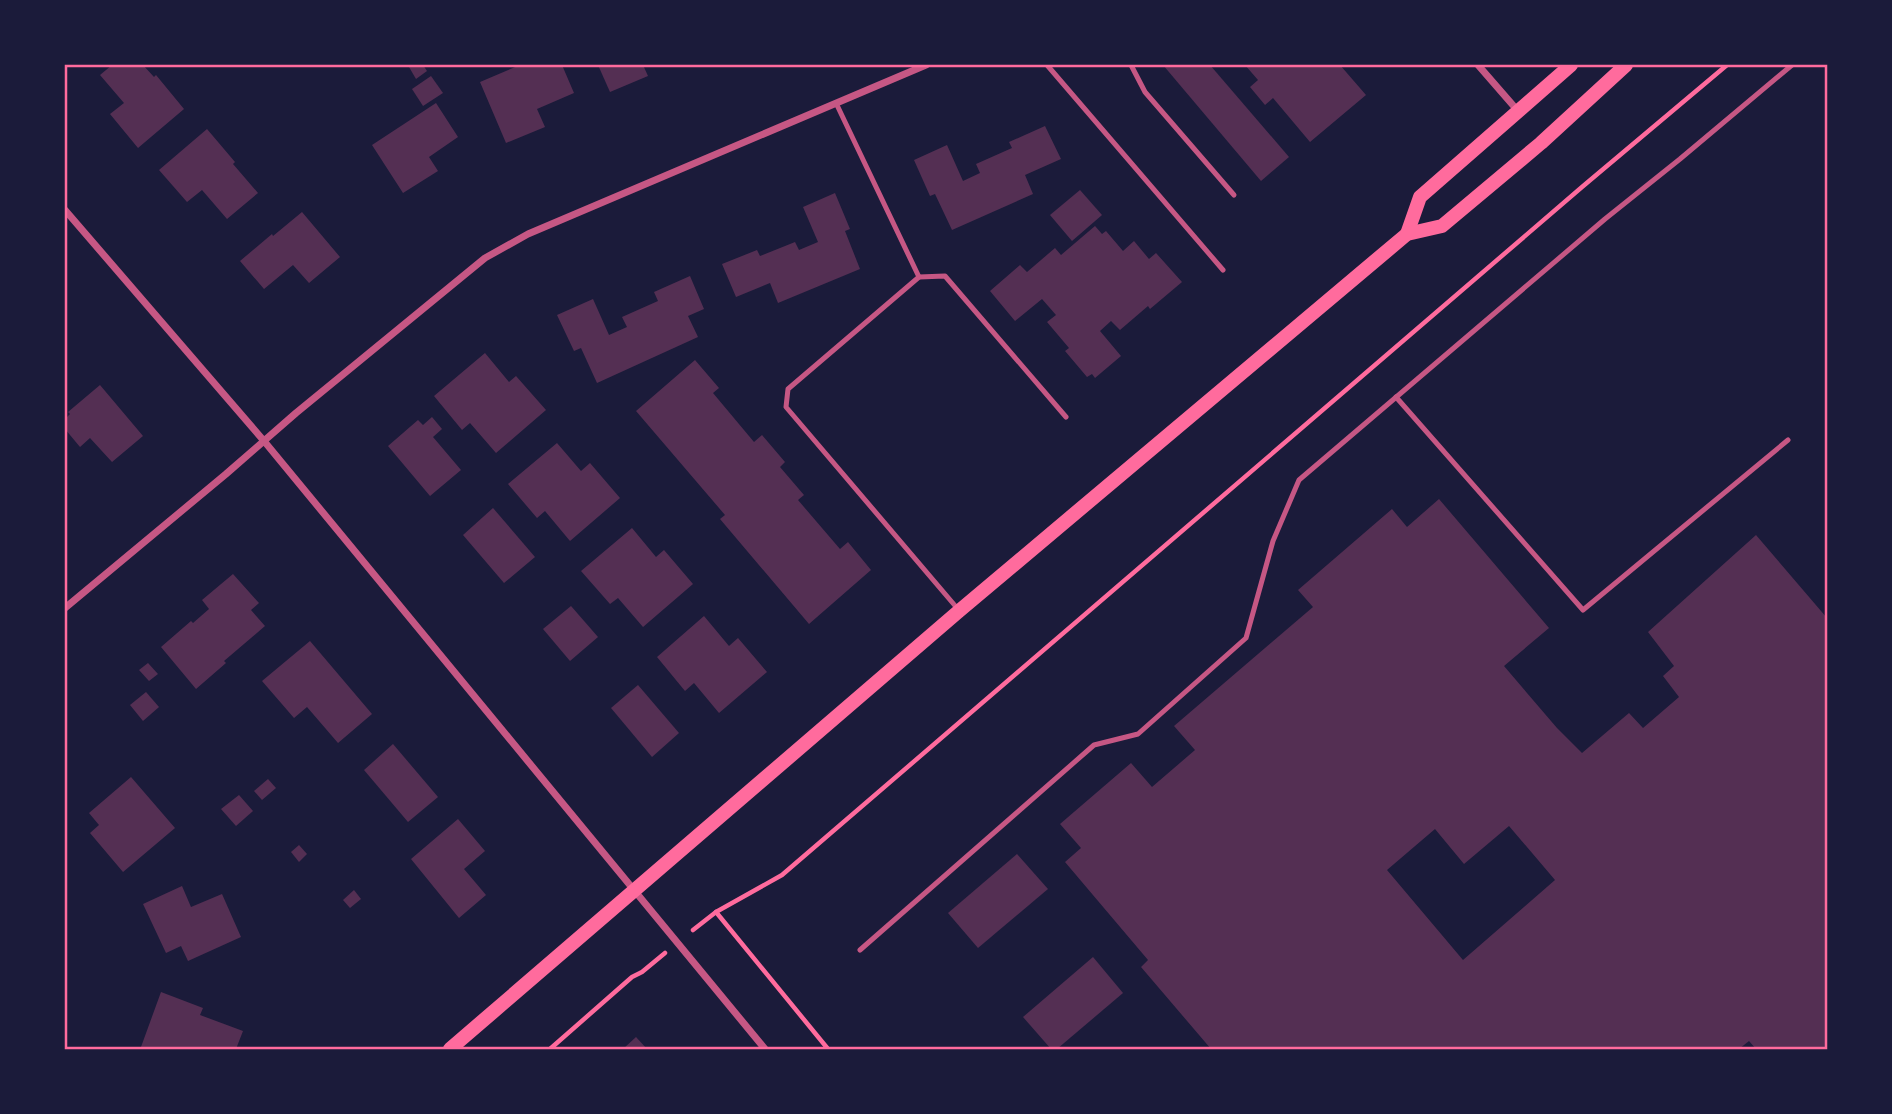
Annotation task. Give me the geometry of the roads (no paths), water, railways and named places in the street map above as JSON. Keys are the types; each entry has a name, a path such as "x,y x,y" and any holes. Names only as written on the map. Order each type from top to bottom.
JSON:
{"main road":[{"path":"1407,234 1420,197 1572,65"},
{"path":"450,1049 959,611 1407,234 1441,226 1541,142 1626,65"}],"street":[{"path":"65,608 485,258 528,234 926,65"},
{"path":"1478,65 1518,111"},
{"path":"65,210 264,441 765,1049"}],"lane":[{"path":"1046,65 1223,270"},
{"path":"1132,65 1145,92 1234,195"},
{"path":"860,950 1094,745 1138,734 1246,638 1273,541 1299,480 1605,219 1792,65"},
{"path":"836,103 919,277"},
{"path":"959,611 786,407 788,389 919,277 945,276 1066,417"},
{"path":"1396,397 1583,610 1788,439"}]}
